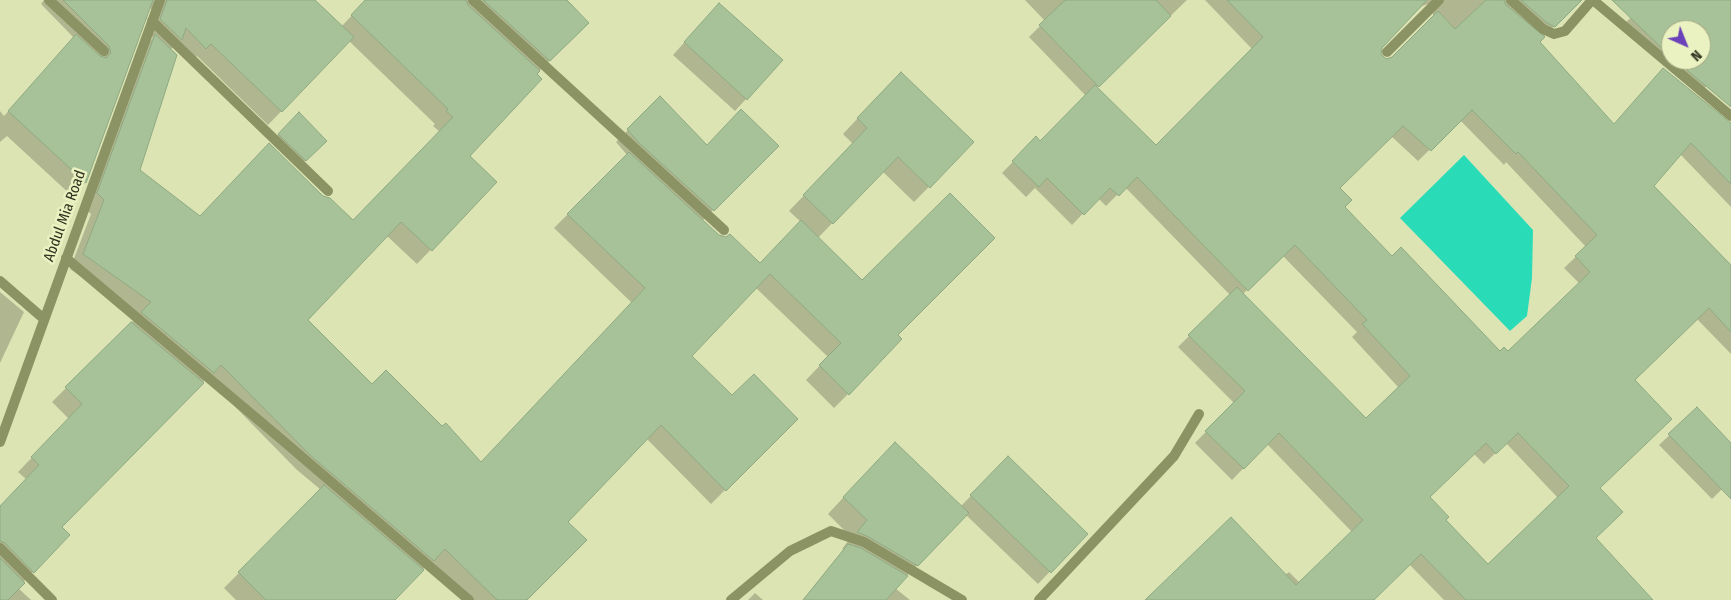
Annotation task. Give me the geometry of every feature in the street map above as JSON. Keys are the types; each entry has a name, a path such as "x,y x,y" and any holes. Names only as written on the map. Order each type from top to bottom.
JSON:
{"street":[{"path":"49,0 104,51"},
{"name":"Abdul Mia Road","path":"0,442 160,0"},
{"path":"473,0 724,230"},
{"path":"1387,52 1440,0"},
{"path":"1511,0 1543,29 1554,34 1565,31 1593,0 1731,116"},
{"path":"152,21 328,191"},
{"path":"66,258 469,600"},
{"path":"0,280 44,319"},
{"path":"1039,600 1174,456 1199,414"},
{"path":"731,600 790,551 831,531 864,542 962,600"},
{"path":"0,548 52,600"}],"water":[{"path":"1464,155 1533,230 1532,278 1527,316 1510,331 1400,218"}],"building":[{"path":"63,0 153,0 86,183 8,111 76,34 100,56 106,58 111,53 109,46"},
{"path":"167,0 315,0 354,37 282,112 211,44 206,49 186,28 182,40 160,19"},
{"path":"365,0 466,0 468,5 540,71 537,74 542,79 470,156 497,182 432,251 401,222 308,320 372,384 386,370 442,426 446,423 481,462 645,288 567,214 629,152 719,235 726,237 730,234 760,263 801,220 862,280 950,193 995,238 898,335 902,339 849,395 819,365 841,343 770,274 692,356 732,395 754,374 798,419 726,491 661,425 568,522 587,540 527,600 497,600 445,549 434,561 310,455 221,365 214,373 141,312 151,302 83,254 104,200 97,193 155,34 177,55 140,170 200,216 269,143 323,196 330,198 353,220 453,117 446,111 448,109 351,15"},
{"path":"483,0 567,0 589,23 550,61"},
{"path":"1065,0 1156,0 1171,16 1099,87 1039,25"},
{"path":"1227,0 1427,0 1382,48 1381,54 1386,59 1392,57 1438,11 1455,29 1486,0 1504,0 1506,5 1545,37 1540,42 1614,124 1661,70 1665,70 1731,123 1731,184 1691,143 1654,186 1731,265 1731,332 1709,308 1635,380 1672,419 1600,488 1623,512 1596,538 1653,600 1466,600 1421,554 1374,600 1145,600 1231,517 1296,585 1363,520 1279,433 1244,469 1205,431 1245,391 1188,335 1237,287 1366,418 1410,376 1362,324 1367,320 1295,245 1248,291 1137,177 1119,196 1110,188 1084,215 1047,178 1039,187 1012,161 1036,136 1040,141 1095,85 1156,145 1263,37","holes":["1472,110 1516,154 1518,152 1597,235 1575,256 1590,272 1508,351 1504,347 1500,351 1401,247 1392,256 1345,207 1352,200 1340,188 1403,126 1431,151","1518,433 1569,486 1488,564 1446,520 1449,517 1430,497 1486,443 1496,454"]},
{"path":"1521,0 1582,0 1555,27 1547,23"},
{"path":"1612,0 1731,0 1731,107 1687,70 1711,70 1711,20 1661,20 1661,47"},
{"path":"719,3 783,60 747,100 684,42"},
{"path":"901,72 974,142 930,188 898,157 833,224 803,195 867,128 857,118"},
{"path":"660,96 707,145 741,109 779,146 714,211 638,142 627,129"},
{"path":"299,112 327,141 306,161 278,134"},
{"path":"131,322 204,383 62,527 70,535 34,573 5,543 0,541 0,506 39,465 31,457 82,404 65,387"},
{"path":"1697,407 1731,443 1731,499 1668,434"},
{"path":"895,442 969,513 918,566 857,532 867,520 843,497"},
{"path":"1008,456 1088,534 1051,573 970,495"},
{"path":"324,485 424,570 395,600 266,600 238,572"},
{"path":"848,544 861,548 908,576 886,600 803,600"},
{"path":"0,558 25,583 8,600 0,600"}]}
